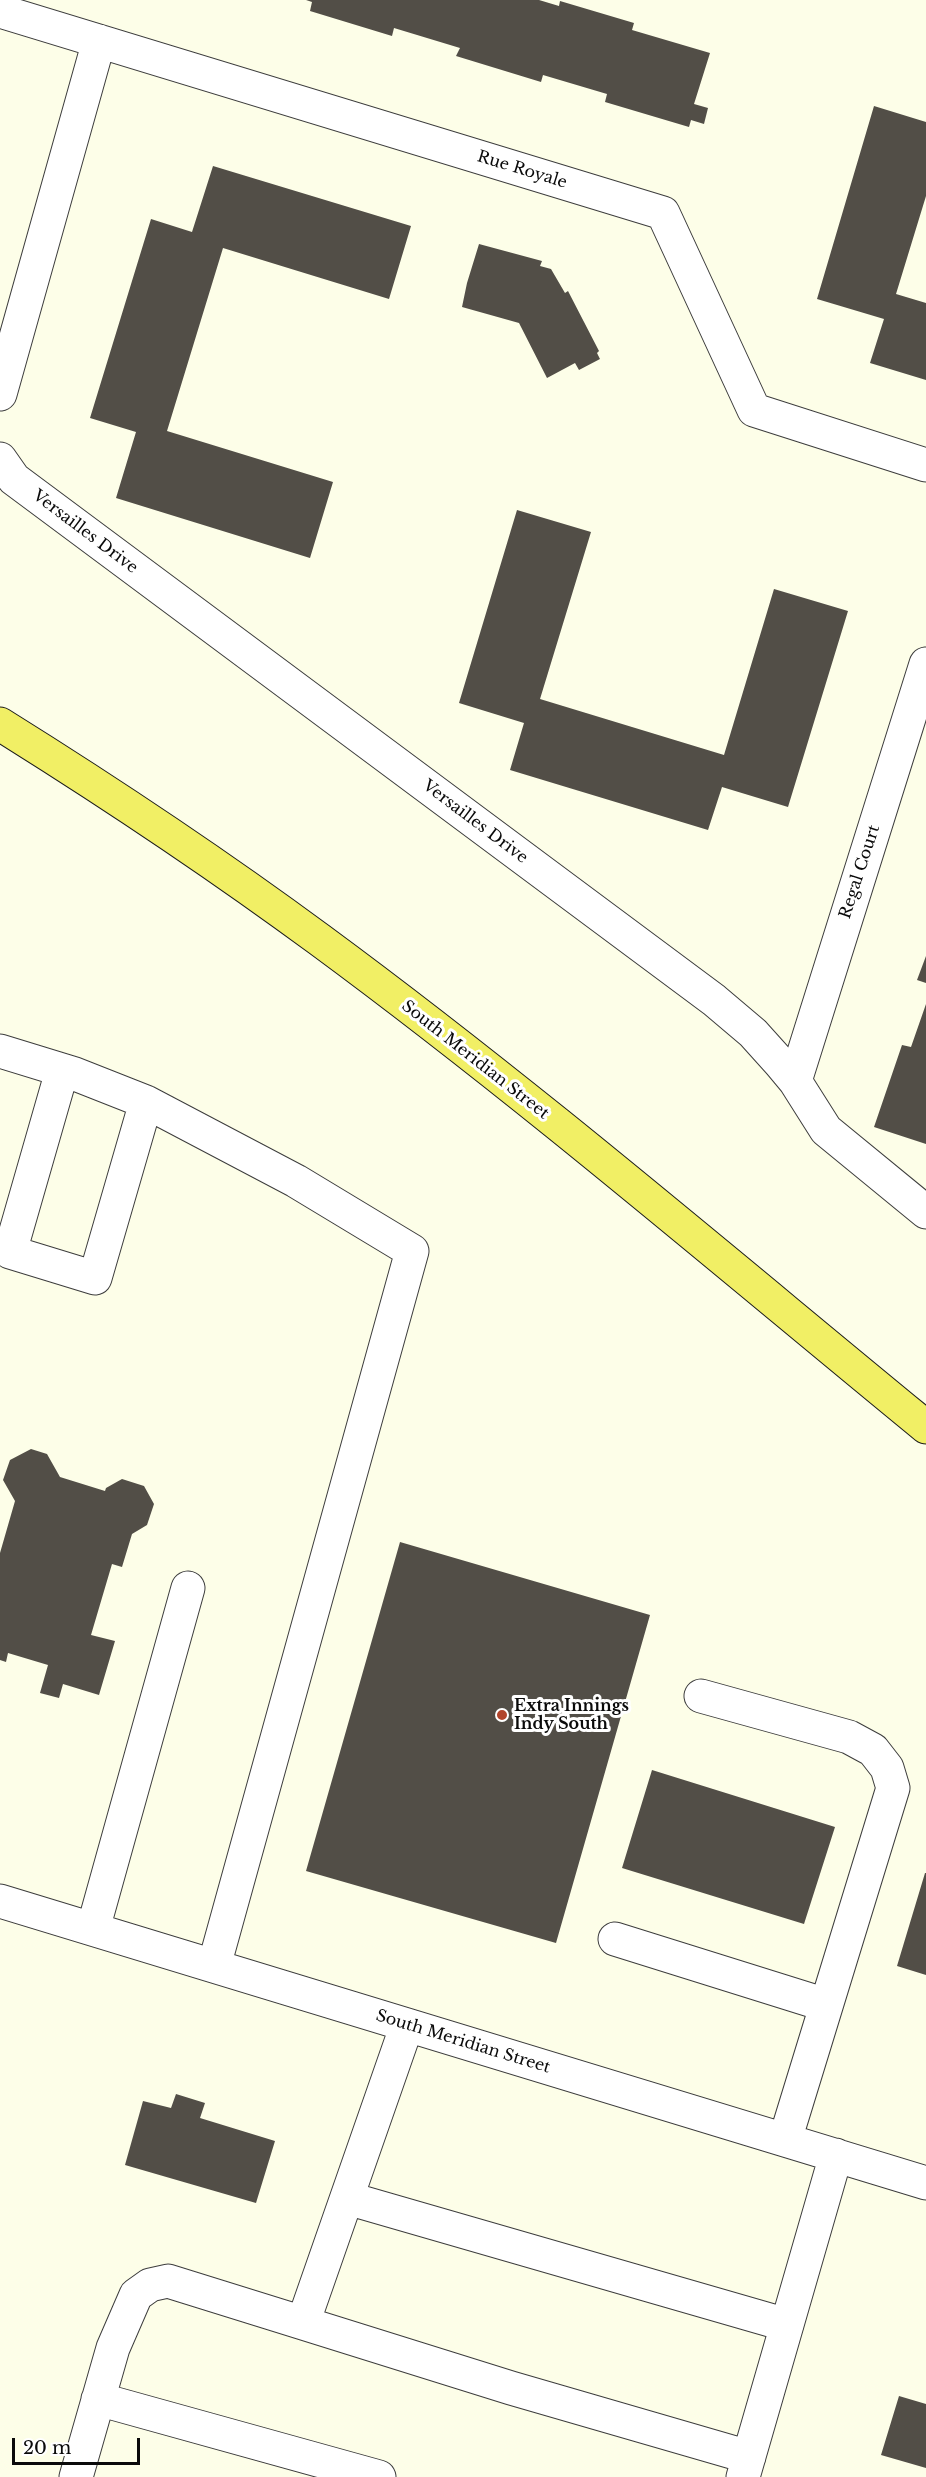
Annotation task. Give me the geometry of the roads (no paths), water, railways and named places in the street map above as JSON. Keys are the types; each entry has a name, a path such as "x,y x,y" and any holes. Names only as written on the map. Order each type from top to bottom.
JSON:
{"main road":[{"name":"South Meridian Street","path":"0,724 190,848 320,940 398,999 523,1097 926,1427"}],"street":[{"name":"Rue Royale","path":"0,11 663,213 754,410 926,465"},
{"path":"0,394 99,41"},
{"name":"Versailles Drive","path":"0,459 14,479 714,1000 753,1033 795,1081 826,1130 926,1212"},
{"name":"Regal Court","path":"795,1081 926,664"},
{"path":"0,1051 146,1102 296,1181 412,1251 214,1966"},
{"path":"62,1071 10,1252 95,1278 146,1102"},
{"path":"93,1929 188,1588"},
{"path":"701,1696 849,1737 873,1750 887,1768 893,1788 785,2140"},
{"name":"South Meridian Street","path":"0,1901 926,2183"},
{"path":"615,1939 826,2004"},
{"path":"303,2323 407,2025"},
{"path":"76,2477 113,2348 136,2295 150,2285 168,2281 511,2388 746,2467 836,2155"},
{"path":"347,2199 787,2325"},
{"path":"98,2399 379,2477"}],"place":[{"name":"Extra Innings Indy South","path":"502,1715"}]}
